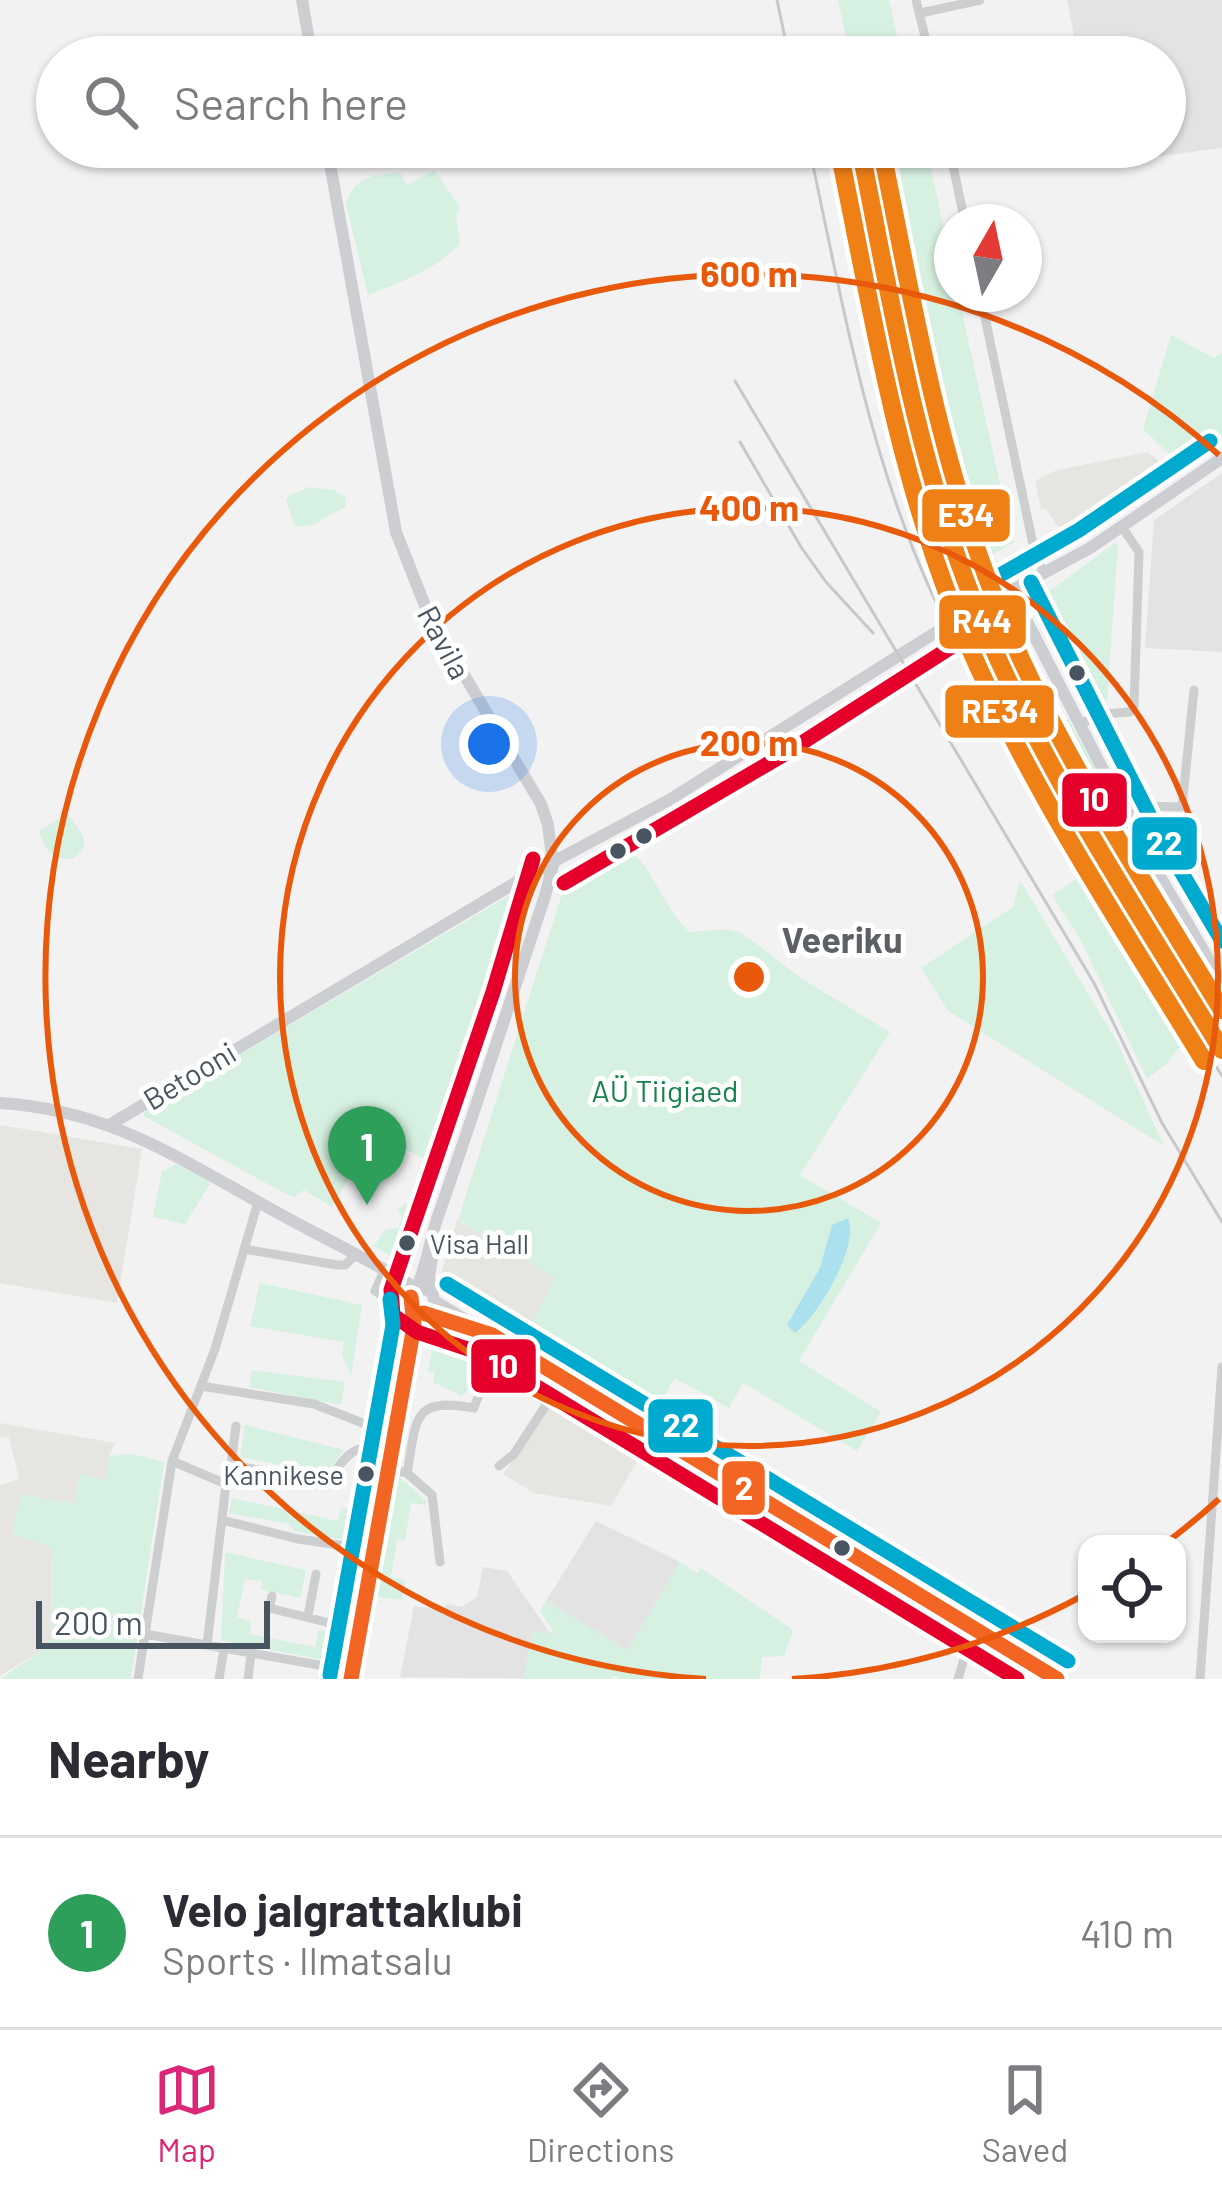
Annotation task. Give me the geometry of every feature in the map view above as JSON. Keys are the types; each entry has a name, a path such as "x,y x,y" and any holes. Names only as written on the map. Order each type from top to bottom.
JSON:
{"street":[{"path":"302,0 308,36"},
{"path":"916,0 926,36"},
{"path":"921,14 980,0"},
{"name":"Ravila","path":"331,168 395,532 429,616 541,804 553,866 431,1238 352,1675"},
{"path":"953,168 961,204"},
{"path":"984,312 1034,549 1044,574"},
{"name":"Betooni","path":"111,1124 525,877 553,866 790,726 946,626 1044,574 1222,458"},
{"path":"1079,724 1103,714 1130,712 1134,706 1139,552 1123,526"},
{"path":"1012,592 1124,811 1220,975"},
{"path":"1124,811 1143,806 1182,807 1194,690"},
{"path":"548,825 567,841 584,847"},
{"path":"0,1099 111,1124 157,1144 355,1255 423,1302"},
{"path":"138,1679 172,1461 201,1386 258,1202"},
{"path":"244,1250 337,1264 355,1255"},
{"path":"355,1255 423,1302 492,1335 555,1378 1057,1679"},
{"path":"375,1444 395,1308 375,1291 382,1275"},
{"path":"393,1336 413,1333"},
{"path":"1200,1679 1222,1367"},
{"path":"407,1473 416,1422 424,1411 443,1402 473,1408 485,1384 502,1376 555,1378"},
{"path":"499,1466 514,1454 557,1388 555,1378"},
{"path":"201,1386 314,1404 379,1424 396,1420"},
{"path":"207,1645 236,1426"},
{"path":"231,1465 327,1483 343,1458 370,1444 392,1447"},
{"path":"172,1461 226,1484"},
{"path":"387,1469 407,1473 432,1495 440,1562"},
{"path":"222,1520 298,1539 373,1550"},
{"path":"308,1616 316,1574"},
{"path":"272,1596 269,1608 358,1630"},
{"path":"958,1679 974,1626"},
{"path":"145,1634 352,1675"},
{"path":"219,1679 224,1648"},
{"path":"248,1679 251,1654"}],"shaded area":[{"path":"1067,0 1222,0 1222,148 1186,153 1186,36 1074,36"},
{"path":"1148,452 1174,474 1076,538 1063,534 1046,509 1041,509 1035,481 1057,470"},
{"path":"1222,473 1222,652 1145,648 1154,520"},
{"path":"0,1125 142,1149 117,1303 0,1283"},
{"path":"457,1220 555,1278 526,1334 445,1286 440,1277"},
{"path":"562,1387 649,1441 611,1506 534,1493 503,1474"},
{"path":"0,1423 115,1443 105,1481 76,1504 20,1494 51,1547 52,1638 44,1649 0,1676 0,1485 19,1479 9,1438 0,1437"},
{"path":"596,1521 680,1562 627,1651 546,1601"},
{"path":"483,1567 507,1571 582,1679 400,1677 414,1606 444,1611 446,1604 462,1607 477,1597"}],"green space":[{"path":"838,0 889,0 897,36 846,36"},
{"path":"874,168 931,168 939,204 934,204 934,312 962,312 1013,543 984,559 966,509 950,510"},
{"path":"434,170 460,207 456,216 460,243 429,268 368,295 346,204 350,195 360,182 374,176 400,173 407,185"},
{"path":"1171,335 1214,358 1222,353 1222,441 1183,467 1143,429"},
{"path":"310,487 334,490 345,497 346,506 313,525 295,527 286,500"},
{"path":"1115,543 1107,701 1081,693 1040,598"},
{"path":"1002,614 1063,721 1069,720 1217,988 1222,1031 1021,691 989,615"},
{"path":"68,813 84,838 84,848 73,859 50,852 39,831"},
{"name":"AÜ Tiigiaed","path":"619,845 649,872 690,932 726,929 742,933 802,979 890,1032 800,1175 881,1223 799,1361 881,1412 857,1451 743,1383 729,1408 675,1378 654,1412 648,1409 526,1334 554,1278 458,1220 569,872"},
{"path":"1087,872 1189,1036 1147,1079 1081,941 1052,895"},
{"path":"1020,880 1116,1040 1164,1146 948,1011 921,968 1013,907"},
{"path":"525,886 536,890 444,1169 381,1137 364,1169 355,1168 332,1207 304,1190 294,1197 282,1192 144,1116 145,1111"},
{"path":"177,1164 210,1184 185,1224 153,1217 162,1171"},
{"path":"406,1204 425,1216 406,1266 374,1246 385,1230 398,1228 402,1217 397,1210"},
{"path":"260,1283 362,1305 351,1376 342,1355 344,1342 250,1326"},
{"path":"437,1326 498,1360 462,1396 433,1382 435,1372 428,1371"},
{"path":"252,1370 345,1382 341,1405 249,1387"},
{"path":"245,1425 344,1450 325,1474 240,1457"},
{"path":"131,1454 164,1462 131,1679 0,1679 44,1649 52,1638 51,1547 12,1535 20,1494 75,1504 79,1474 105,1480 109,1456"},
{"path":"362,1466 374,1467 361,1543 229,1513 232,1498 338,1521 341,1508 355,1509"},
{"path":"396,1474 426,1501 426,1505 411,1503 405,1541 397,1540 391,1577 405,1580 402,1600 373,1596"},
{"path":"817,1498 882,1535 873,1559 809,1521"},
{"path":"899,1545 982,1597 973,1616 890,1569"},
{"path":"225,1552 306,1570 300,1598 261,1590 262,1581 245,1579 237,1617 251,1621 250,1634 315,1647 319,1630 343,1634 340,1658 333,1662 221,1640"},
{"path":"680,1562 698,1573 701,1568 793,1630 784,1656 762,1657 760,1679 619,1679 616,1675 611,1679 523,1679 533,1631 548,1634 553,1630 540,1611 546,1601 627,1650"}],"water":[{"path":"848,1218 848,1245 835,1280 795,1333 787,1325 820,1268 832,1225"}],"railway":[{"path":"777,0 785,36"},
{"path":"814,168 868,412 887,477 936,603 968,663 1222,1076"},
{"path":"735,381 1094,983 1162,1123 1222,1222"},
{"path":"740,442 801,547 873,633"}],"transit line":[{"name":"RE34","path":"842,168 901,443 955,613 1038,786 1204,1061"},
{"name":"R44","path":"864,168 921,436 975,605 1058,777 1222,1050"},
{"name":"E34","path":"885,168 941,430 994,596 1070,756 1222,1010"},
{"name":"22","path":"1002,574 1079,530 1210,441"},
{"name":"22","path":"1031,582 1160,836 1222,941"},
{"name":"10","path":"993,602 1123,856 1204,993"},
{"name":"10","path":"564,883 783,755 956,644 1022,611"},
{"name":"10","path":"533,859 493,992 391,1290 393,1315 417,1332 483,1354 1017,1679"},
{"name":"22","path":"447,1284 1068,1661"},
{"name":"2","path":"351,1679 414,1326 411,1297"},
{"name":"22","path":"330,1675 393,1325 390,1299"},
{"name":"2","path":"423,1313 492,1335 1057,1679"}],"place":[{"name":"Velo jalgrattaklubi","path":"367,1205"},
{"name":"Visa Hall","path":"407,1243"},
{"name":"Kannikese","path":"366,1474"}],"district":[{"name":"Veeriku","path":"842,938"}]}
